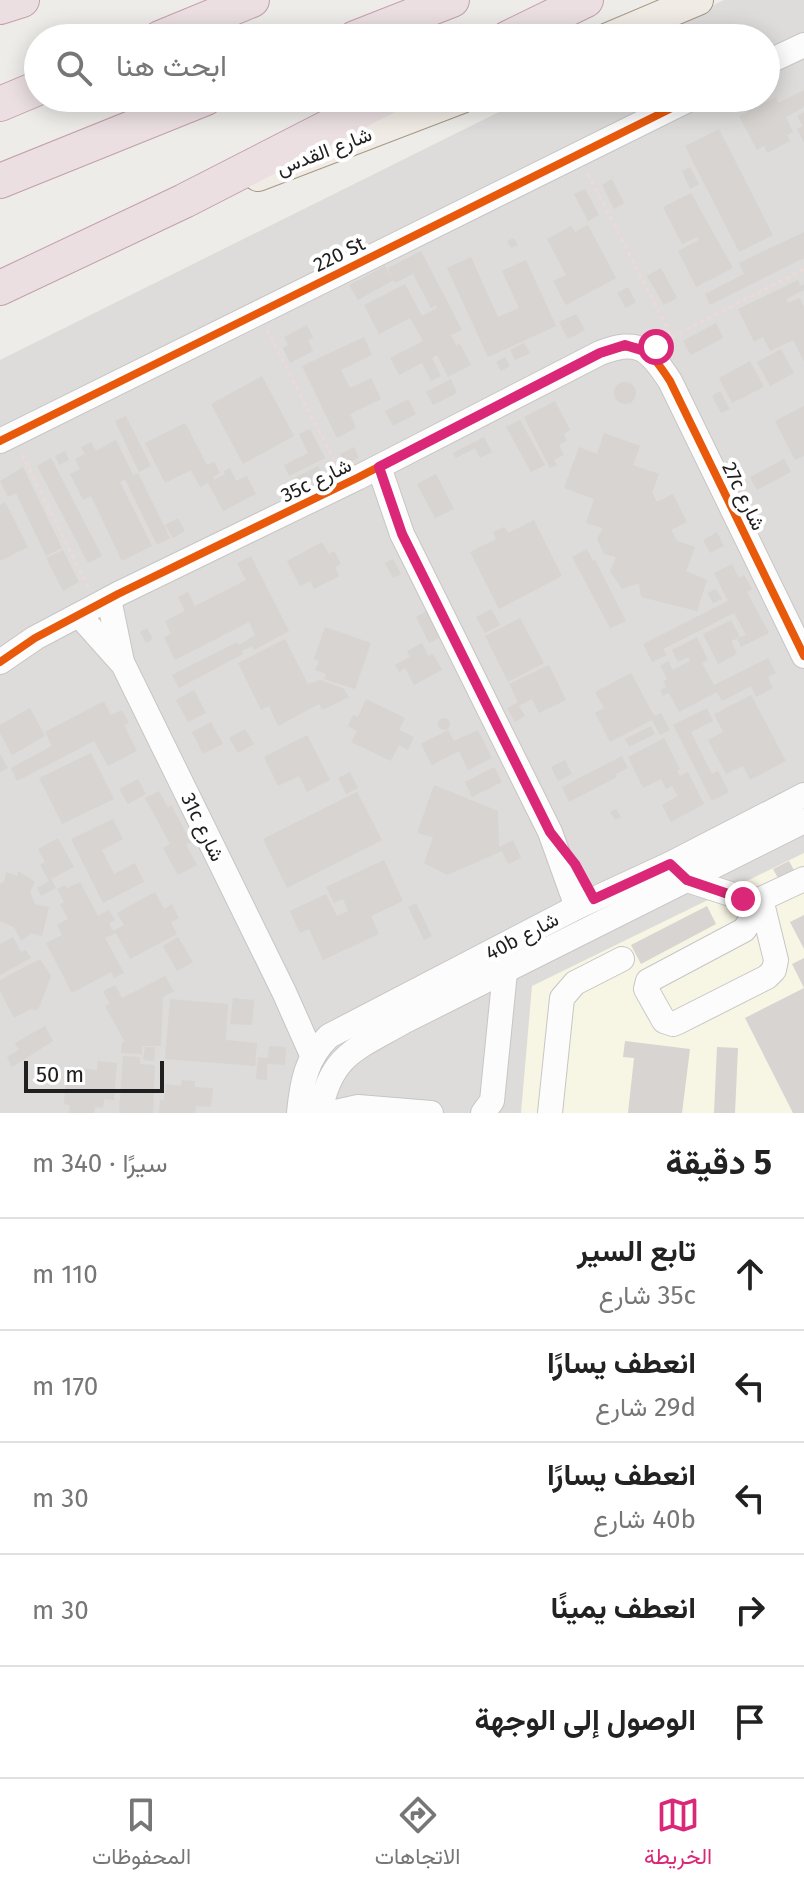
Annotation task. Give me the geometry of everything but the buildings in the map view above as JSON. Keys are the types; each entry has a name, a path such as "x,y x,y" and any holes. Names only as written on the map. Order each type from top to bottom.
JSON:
{"highway":[{"path":"0,7 22,0"},
{"path":"194,24 252,0"},
{"path":"391,24 452,0"},
{"path":"537,24 586,0"},
{"path":"0,104 24,94"},
{"path":"0,181 171,112"},
{"path":"0,288 184,201 358,112"}],"main road":[{"path":"641,24 698,0"},
{"name":"شارع القدس","path":"184,201 315,156 427,112"}],"street":[{"path":"780,56 804,45"},
{"name":"220 St","path":"6,438 663,112"},
{"name":"35c شارع","path":"0,662 35,638 95,606 361,477 600,353 625,345 651,353"},
{"name":"27c شارع","path":"651,353 674,389 804,656"},
{"path":"320,1113 326,1085 342,1059 398,1013 505,972 585,931 600,903 550,832 402,534 361,477"},
{"name":"31c شارع","path":"95,606 122,662"},
{"name":"31c شارع","path":"95,606 284,992 308,1066"},
{"name":"40b شارع","path":"308,1066 329,1036 398,1013 600,903 679,872 804,795"},
{"path":"679,872 804,821"},
{"path":"679,872 743,899 759,900 804,879"},
{"path":"759,900 776,960 774,970 767,977 678,1022 664,1021 646,989 648,981 744,930 759,900"},
{"path":"585,931 594,973"},
{"path":"550,1113 562,998 569,987 622,959"},
{"path":"483,1113 492,1101 505,972"},
{"name":"31c شارع","path":"284,992 329,1036"},
{"path":"299,1113 308,1066"},
{"path":"331,1113 358,1107 431,1113"}],"path":[{"path":"577,153 672,337"},
{"path":"651,353 672,337 804,269"},
{"path":"258,312 361,477"},
{"path":"6,438 95,606"}],"shaded area":[{"path":"724,0 804,0 804,1113 0,1113 0,360 499,112 780,112 780,24 675,24"},
{"path":"804,853 804,1113 521,1113 532,986"}],"cycle path":[{"path":"0,441 664,112"},
{"path":"0,662 35,638 118,594 357,478 600,353 624,347 642,349 649,354 670,381 804,656"}],"route":[{"path":"656,347 651,353 625,345 600,353 379,467 402,534 550,832 575,864 594,899 670,864 687,880 743,899"}]}
